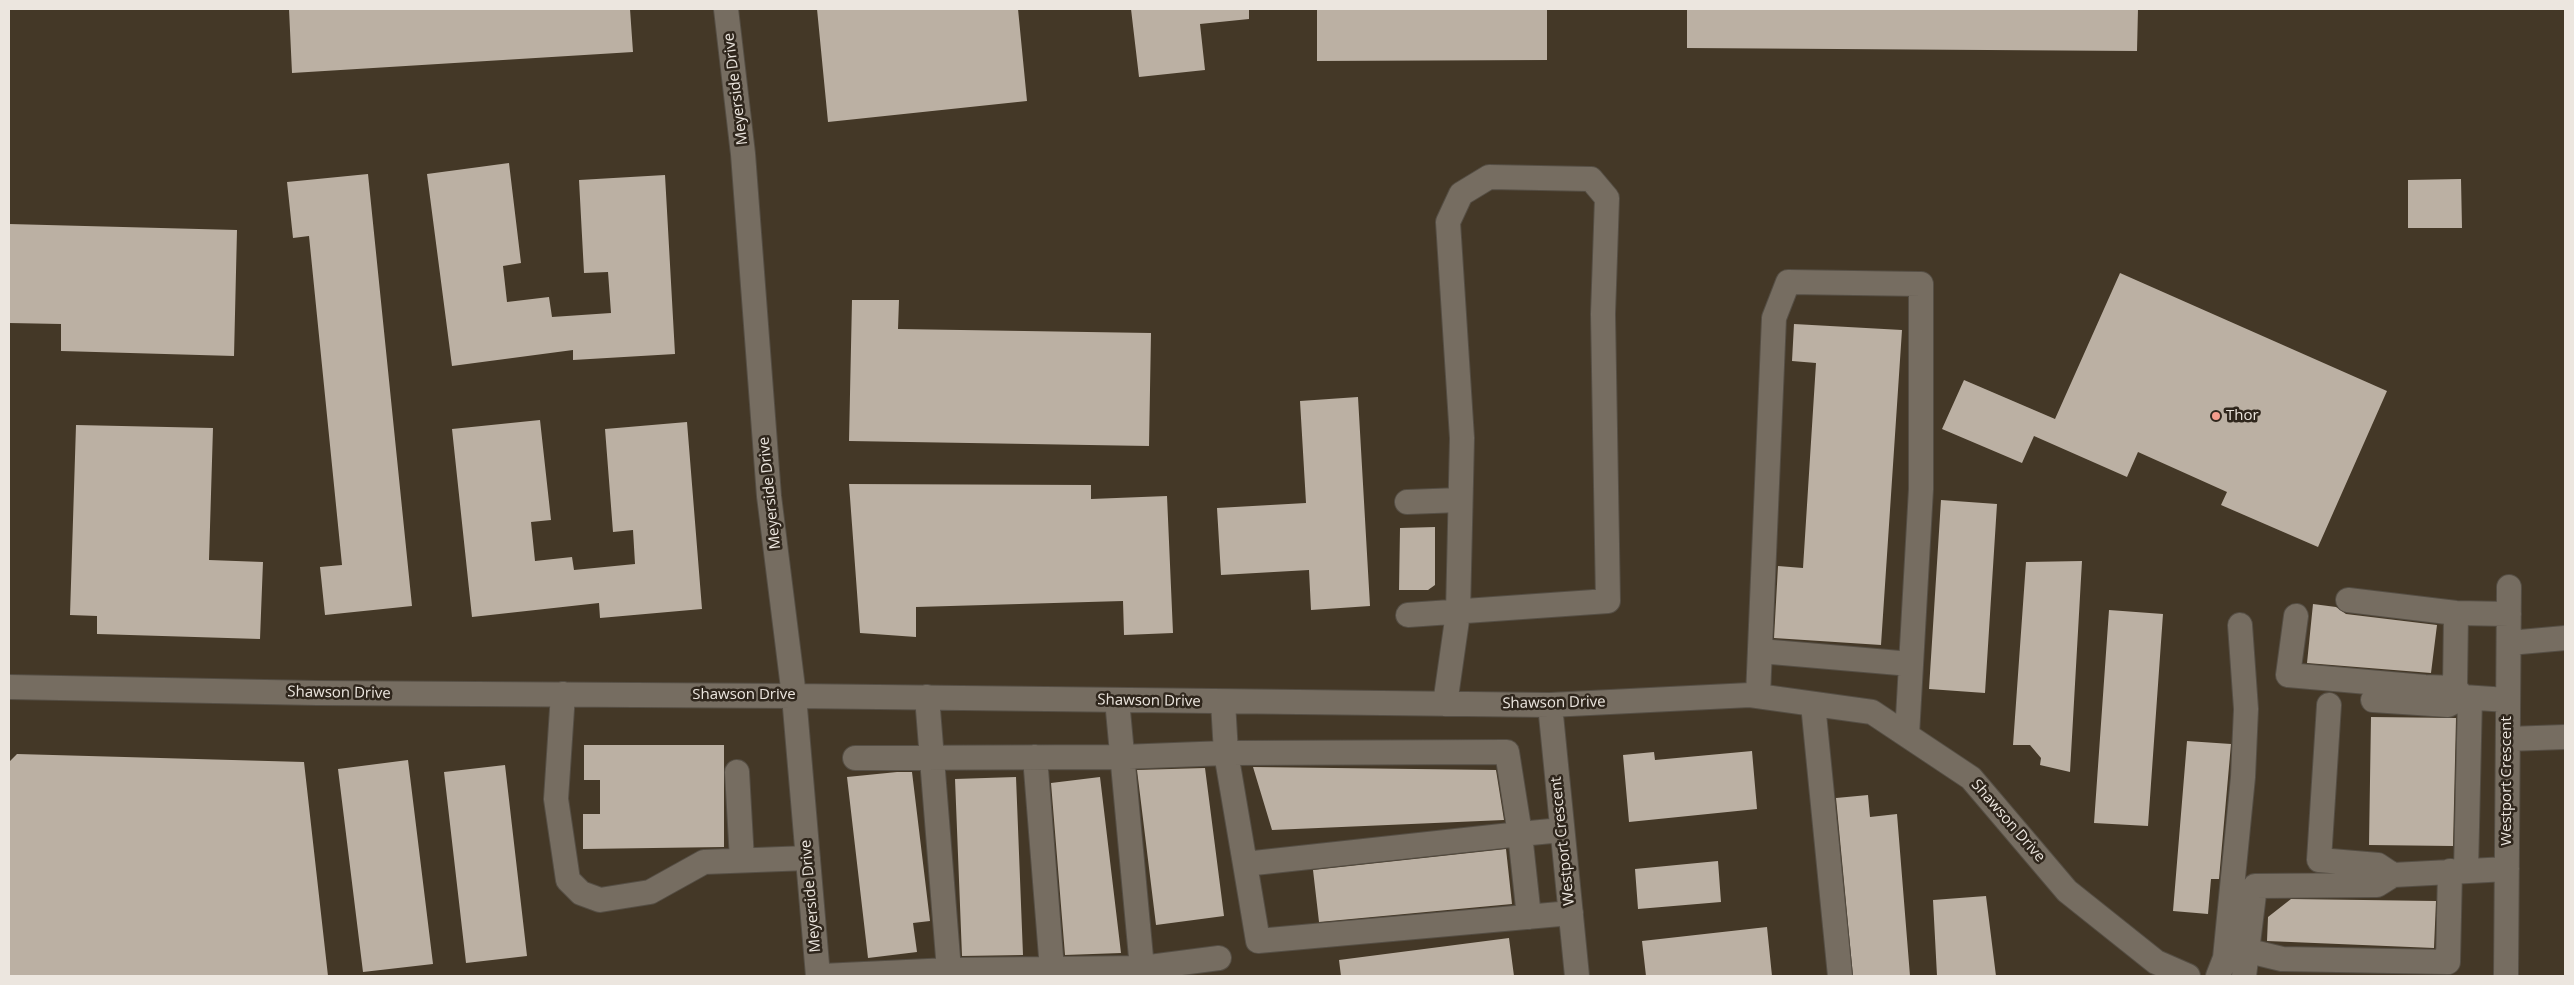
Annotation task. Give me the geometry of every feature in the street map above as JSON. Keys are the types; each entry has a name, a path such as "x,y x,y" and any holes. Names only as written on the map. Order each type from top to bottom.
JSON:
{"street":[{"name":"Meyerside Drive","path":"726,9 743,154 768,486 794,696 818,976"},
{"path":"1408,615 1458,613 1608,601 1603,314 1607,198 1591,180 1489,177 1461,194 1448,222 1462,438 1458,613 1445,704"},
{"path":"1758,696 1774,318 1788,282 1921,284 1921,489 1907,735"},
{"path":"1407,502 1460,500"},
{"name":"Westport Crescent","path":"2506,976 2509,587"},
{"path":"2348,600 2456,613 2509,614"},
{"path":"2249,951 2282,959 2448,962 2458,870 2463,694 2456,613"},
{"path":"2296,616 2288,675 2425,687 2507,700"},
{"path":"2218,976 2224,958 2243,777 2246,708 2240,625"},
{"path":"2509,643 2565,638"},
{"path":"1760,651 1911,664"},
{"name":"Shawson Drive","path":"9,687 317,693 927,697 1550,705 1758,696 1872,712 1971,778 2067,891 2156,962 2188,976"},
{"path":"563,694 556,799 568,880 581,893 600,900 650,892 704,862 808,858"},
{"path":"2373,700 2448,705 2463,694"},
{"path":"927,697 950,970"},
{"path":"1117,700 1142,968"},
{"path":"1223,702 1226,753 1258,941 1570,913"},
{"path":"1813,704 1840,976"},
{"name":"Westport Crescent","path":"1550,705 1577,976"},
{"path":"2329,705 2319,860 2378,865 2393,875"},
{"path":"2508,739 2565,737"},
{"path":"855,758 932,756 1122,757 1226,753 1507,752 1520,834 1529,917"},
{"path":"1035,757 1052,969"},
{"path":"737,772 742,860"},
{"path":"1245,864 1562,830"},
{"path":"2244,976 2249,951 2255,886 2377,885 2393,875 2458,870 2507,869"},
{"path":"822,976 950,970 1142,968 1220,958"}],"shaded area":[{"path":"9,9 2565,9 2565,976 9,976"}],"building":[{"path":"289,9 630,9 633,52 292,73"},
{"path":"817,9 1018,9 1027,101 828,122"},
{"path":"1131,9 1249,9 1249,19 1200,24 1205,70 1139,77"},
{"path":"1317,9 1547,9 1547,60 1317,61"},
{"path":"1687,9 2138,9 2137,51 1687,48"},
{"path":"509,163 521,263 503,266 507,302 549,297 552,317 611,313 608,272 584,273 579,180 665,175 675,354 573,360 573,350 452,366 427,174"},
{"path":"368,174 412,606 325,615 320,567 342,565 309,236 293,238 287,182"},
{"path":"2461,179 2462,228 2408,228 2408,180"},
{"path":"9,224 237,230 234,356 61,351 61,324 9,323"},
{"name":"Thor","path":"2120,273 2387,391 2318,547 2221,505 2227,492 2138,452 2127,477 2034,436 2022,463 1942,429 1964,380 2055,419"},
{"path":"852,300 899,300 898,329 1151,333 1149,446 849,441"},
{"path":"1794,324 1902,330 1881,645 1774,638 1778,566 1803,568 1816,363 1792,361"},
{"path":"1358,397 1370,606 1311,610 1309,570 1221,575 1217,508 1306,503 1300,401"},
{"path":"540,420 551,520 531,522 535,561 572,557 574,570 635,564 633,530 613,532 605,429 687,422 702,609 600,618 599,603 472,617 452,429"},
{"path":"76,425 213,428 209,560 263,562 260,639 97,634 97,616 70,615"},
{"path":"849,484 1091,485 1091,499 1167,496 1173,633 1124,635 1123,601 916,607 916,637 860,633"},
{"path":"1941,500 1997,504 1985,693 1929,689"},
{"path":"1435,527 1435,585 1428,590 1399,590 1400,528"},
{"path":"2082,561 2070,772 2040,765 2041,758 2030,745 2013,745 2026,562"},
{"path":"2313,604 2336,607 2346,614 2437,625 2431,673 2307,663"},
{"path":"2109,610 2163,614 2148,826 2094,823"},
{"path":"2371,717 2456,718 2453,846 2369,845"},
{"path":"2187,741 2231,744 2219,879 2211,879 2208,914 2173,911"},
{"path":"584,745 724,745 724,847 583,849 583,814 600,814 600,780 584,780"},
{"path":"1752,751 1757,809 1629,822 1623,755 1654,752 1655,760"},
{"path":"17,754 304,762 328,976 9,976 10,761"},
{"path":"408,760 433,964 363,972 338,769"},
{"path":"505,765 527,956 466,963 444,772"},
{"path":"1253,767 1496,770 1504,820 1272,830"},
{"path":"1205,768 1224,916 1156,925 1137,770"},
{"path":"912,772 930,921 913,923 917,952 868,958 847,777"},
{"path":"1016,777 1023,955 962,956 955,779"},
{"path":"1100,777 1121,953 1065,955 1051,783"},
{"path":"1868,795 1870,817 1897,814 1910,976 1853,976 1836,798"},
{"path":"1506,849 1512,904 1319,922 1313,870"},
{"path":"1718,861 1721,902 1638,909 1635,869"},
{"path":"1986,896 1996,976 1937,976 1933,900"},
{"path":"2291,899 2436,901 2434,948 2267,941 2268,917"},
{"path":"1767,927 1772,976 1646,976 1642,941"},
{"path":"1509,938 1514,976 1341,976 1339,960"}],"place":[{"name":"Thor","path":"2216,416"}]}
